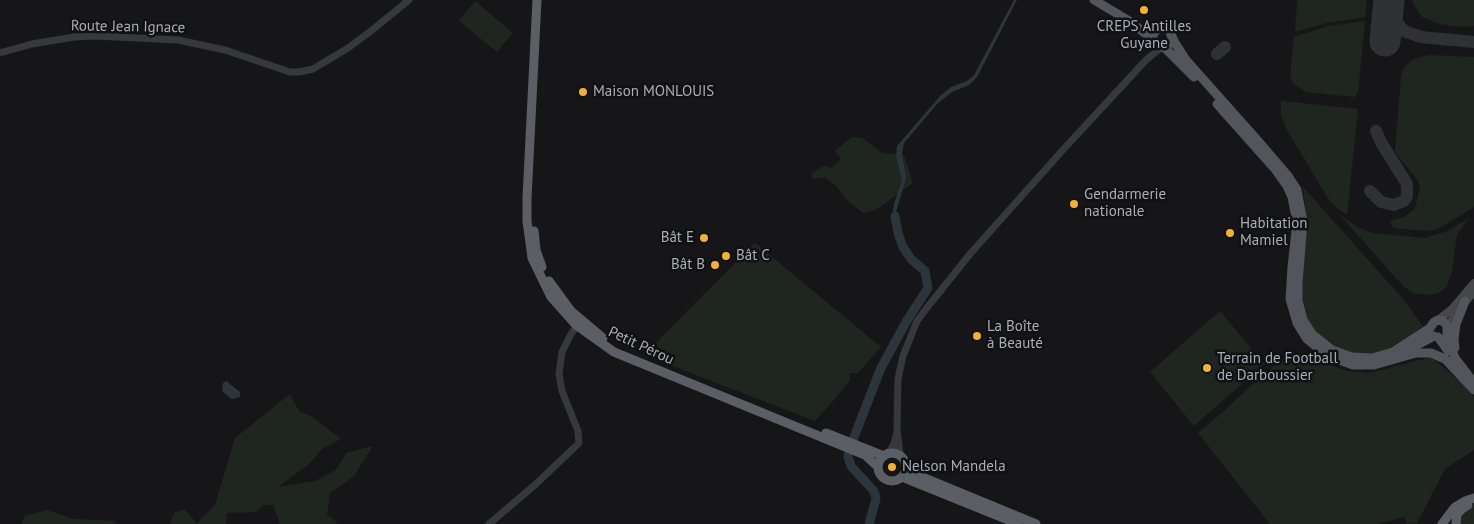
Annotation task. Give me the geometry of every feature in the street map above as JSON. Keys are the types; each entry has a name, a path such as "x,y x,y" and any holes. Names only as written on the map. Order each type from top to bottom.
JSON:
{"highway":[{"name":"Petit Pérou","path":"537,0 527,198 530,245 532,258 547,290 563,312 618,346 851,446 886,455"},
{"name":"Petit Pérou","path":"542,0 533,181 533,227 536,250 542,268 553,288 578,323"},
{"name":"Petit Pérou","path":"851,446 878,467"},
{"path":"894,453 900,455 906,468 902,477 896,480 888,480 880,474 878,467 880,461 886,455 894,453"},
{"path":"906,468 922,477 1036,524"},
{"path":"902,477 1018,524"},
{"path":"1442,524 1455,507 1474,498"},
{"path":"1456,524 1456,516 1460,510 1474,503"}],"main road":[{"path":"1094,0 1131,22 1158,46 1163,47 1197,80 1275,169 1289,190 1295,206 1297,222 1290,299 1302,333 1328,356 1345,363 1362,366 1416,353 1431,353 1445,359 1473,386"},
{"path":"1131,22 1156,29 1160,27 1171,32 1172,38 1186,60 1288,176 1297,190 1304,222 1298,301 1303,320 1312,334 1332,350 1352,357 1372,358 1393,352 1439,333"},
{"path":"1153,41 1152,36 1156,29"},
{"path":"1163,47 1170,44 1172,38"},
{"path":"1473,386 1432,324 1452,309 1474,283"},
{"path":"1388,361 1439,333 1474,292"},
{"path":"1464,371 1456,354 1454,339 1457,320 1466,301"},
{"path":"1439,333 1457,367 1473,386"}],"street":[{"name":"Route Jean Ignace","path":"0,53 32,44 95,36 178,40 225,50 290,72 299,72 313,69 348,48 409,0"},
{"path":"1146,60 1153,41"},
{"path":"900,455 898,379 902,356 917,322 984,238 1146,60 1163,47"},
{"path":"489,524 536,484 579,443 578,432 562,392 559,374 562,352 578,323"},
{"path":"886,455 894,444 898,428"}],"shaded area":[{"path":"1014,0 1017,0 977,77 969,85 952,92 937,104 904,143 902,154 906,178 896,212 898,233 904,248 908,251 905,253 895,237 892,218 894,204 902,180 896,156 897,146 941,95 951,87 967,81 974,75"},
{"path":"1297,0 1367,0 1365,17 1327,23 1295,32"},
{"path":"1412,0 1474,0 1474,26 1461,27 1440,24 1422,17"},
{"path":"475,1 513,33 497,52 459,21"},
{"path":"1365,21 1358,92 1355,97 1306,92 1293,84 1291,63 1294,37 1328,26"},
{"path":"1430,55 1474,57 1474,207 1445,225 1433,230 1394,228 1390,221 1404,217 1415,209 1420,186 1417,179 1395,152 1401,76 1404,67 1412,60"},
{"path":"1281,101 1358,109 1347,215 1329,200 1287,130 1281,116"},
{"path":"852,137 862,138 882,153 904,155 913,183 876,210 863,213 848,201 835,185 825,177 812,179 812,173 824,166 832,168 841,159 835,151"},
{"path":"1303,187 1403,299 1425,329 1388,351 1367,356 1350,354 1334,348 1320,337 1310,325 1304,312 1301,293 1306,212"},
{"path":"1339,214 1359,228 1373,233 1424,238 1448,231 1469,218 1457,234 1452,271 1447,286 1439,293 1429,295 1413,293 1404,287"},
{"path":"755,243 881,347 858,373 850,373 850,381 815,421 660,361 647,352"},
{"name":"Terrain de Football de Darboussier","path":"1220,311 1264,364 1194,426 1150,372"},
{"path":"1292,351 1310,360 1311,353 1330,365 1347,371 1370,373 1431,357 1460,381 1474,397 1474,450 1445,469 1417,523 1408,524 1404,517 1378,524 1270,524 1198,433"},
{"path":"226,381 240,392 240,397 231,399 222,391 223,383"},
{"path":"290,394 299,411 311,416 341,439 322,449 309,464 278,487 315,481 336,470 346,453 373,446 353,477 330,493 327,515 337,522 336,524 280,524 273,505 263,505 256,512 227,513 226,524 170,524 174,513 184,509 197,523 215,505 235,438"},
{"path":"1474,506 1474,524 1458,524 1458,515 1468,507"},
{"path":"47,510 73,519 115,521 114,524 21,524 25,516"}],"waterway":[{"path":"869,524 876,499 875,494 851,466 848,457 849,450 881,368 906,322 928,288 925,271 911,259 903,247 895,216"}],"taxiway":[{"path":"1389,0 1393,17 1404,31 1421,37 1474,42"},
{"path":"1217,54 1225,47"},
{"path":"1370,191 1381,202 1394,205 1404,201 1407,196 1407,184 1376,131"}],"runway":[{"path":"1385,41 1389,0"}],"place":[{"name":"CREPS Antilles Guyane","path":"1144,10"},
{"name":"Maison MONLOUIS","path":"583,92"},
{"name":"Gendarmerie nationale","path":"1074,204"},
{"name":"Habitation Mamiel","path":"1230,233"},
{"name":"Bât E","path":"704,238"},
{"name":"Bât C","path":"726,256"},
{"name":"Bât B","path":"715,265"},
{"name":"La Boîte à Beauté","path":"977,336"},
{"name":"Terrain de Football de Darboussier","path":"1207,368"},
{"name":"Nelson Mandela","path":"892,467"}]}
